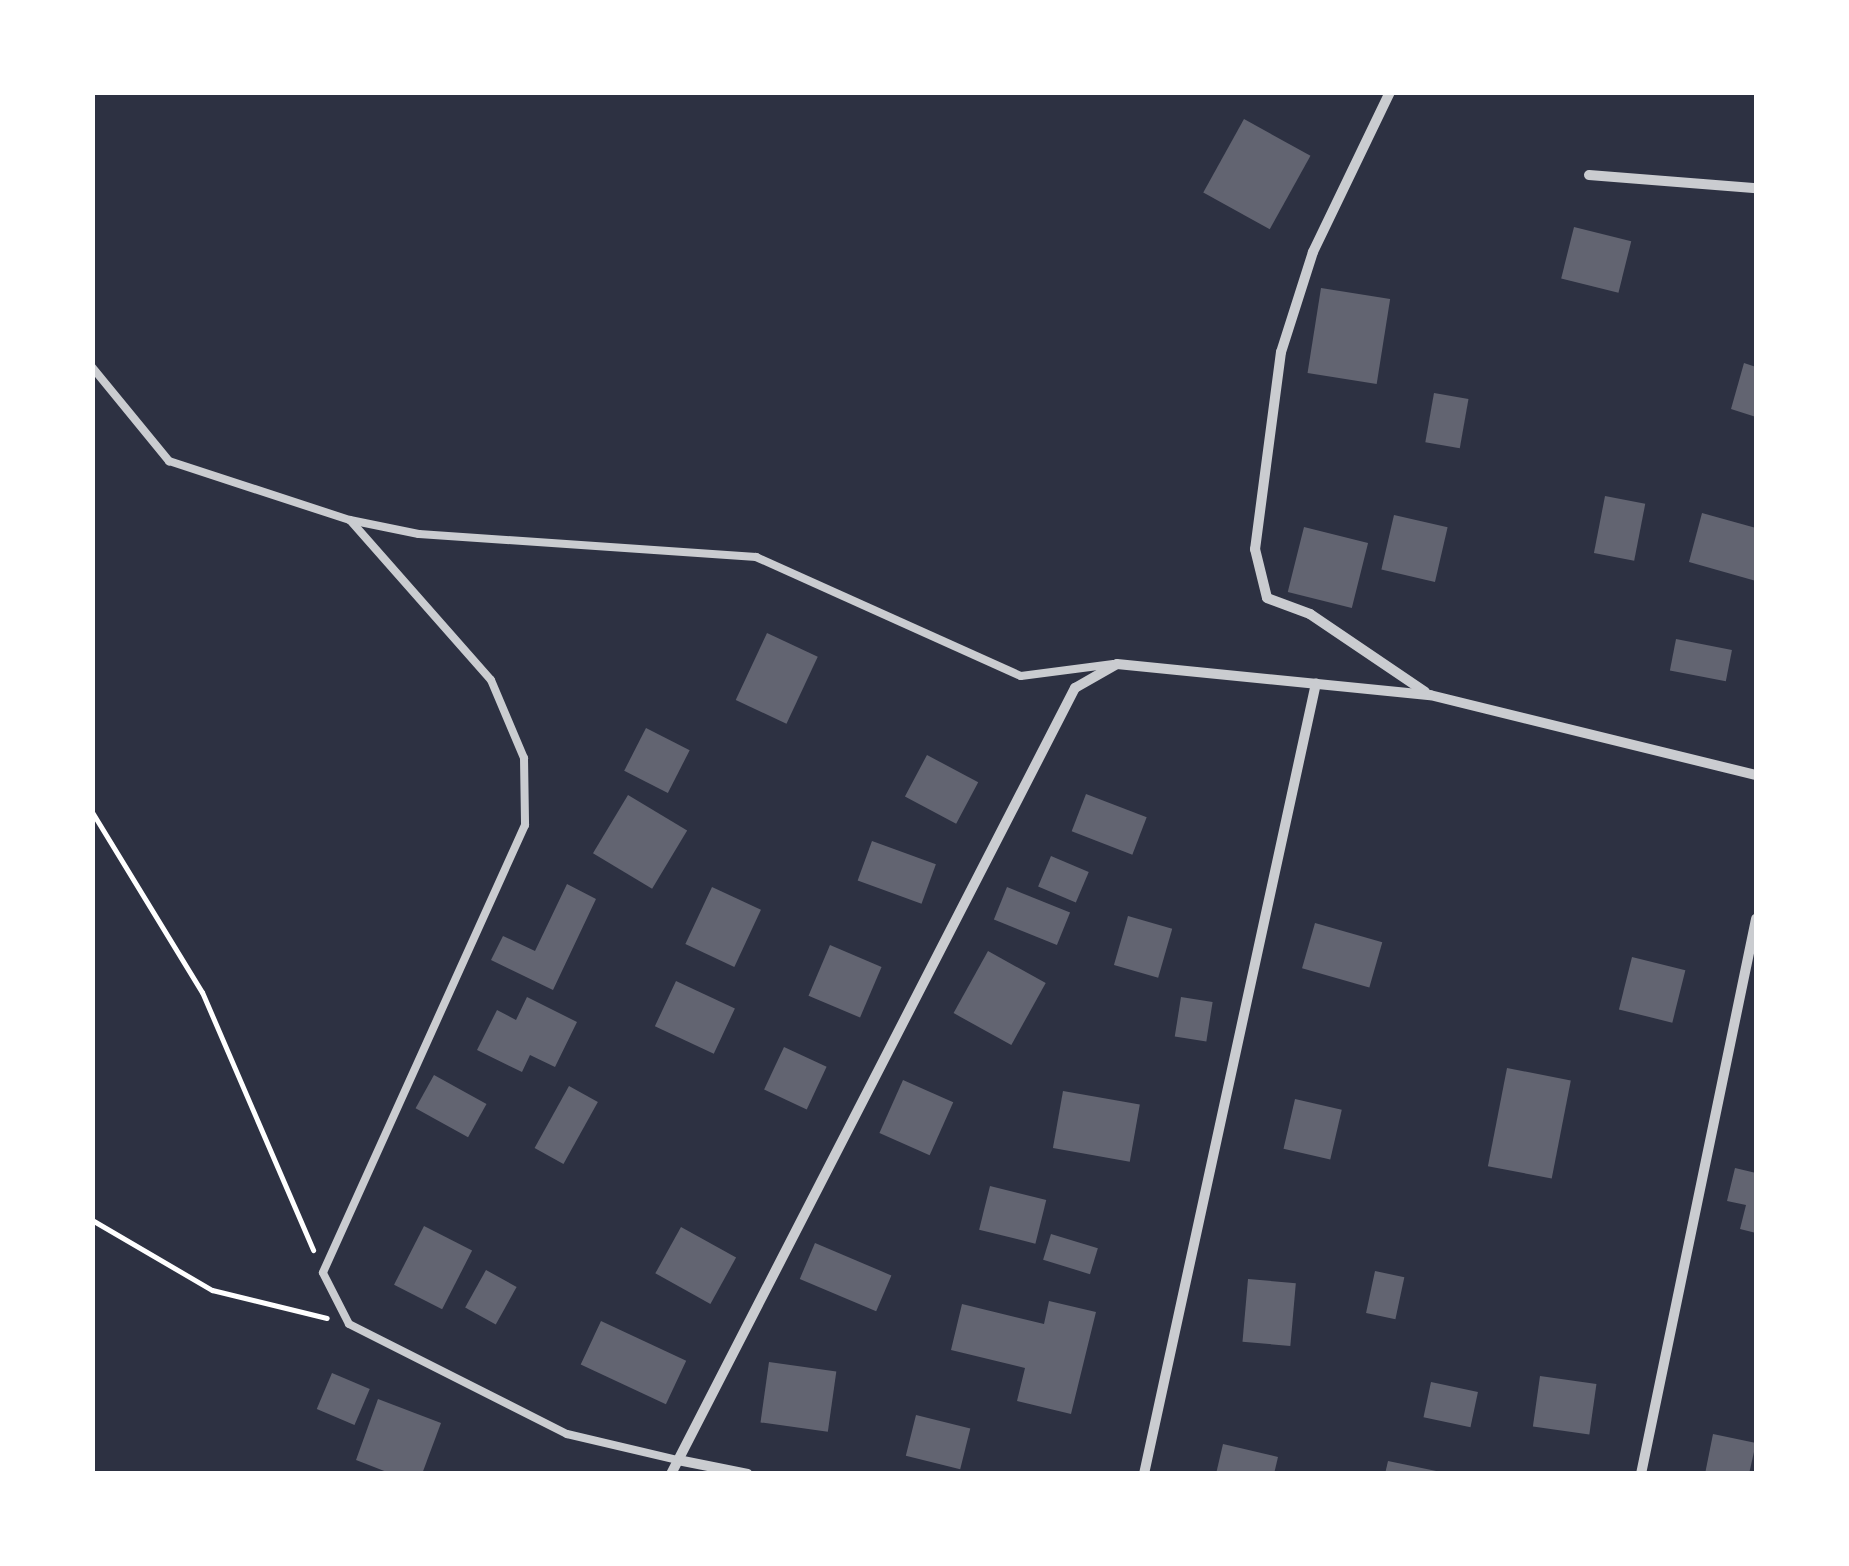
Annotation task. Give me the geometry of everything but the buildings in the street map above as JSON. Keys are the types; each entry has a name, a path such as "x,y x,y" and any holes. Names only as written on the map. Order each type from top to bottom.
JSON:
{"street":[{"path":"1390,92 1313,252 1281,352 1255,549 1267,598 1310,614 1430,695"},
{"path":"1589,175 1756,188"},
{"path":"672,1474 1050,728 1075,688 1117,664 1430,695 1756,775"},
{"path":"1144,1474 1316,683"},
{"path":"1641,1474 1756,919"},
{"path":"678,1460 748,1474"}],"lane":[{"path":"92,368 169,461 350,520 418,534 756,557 1022,676 1117,664"},
{"path":"350,520 491,680 524,758 525,825 323,1273 349,1324 567,1434 678,1460"}],"path":[{"path":"92,812 202,992 323,1273"},
{"path":"92,1220 212,1290 349,1324"}]}
